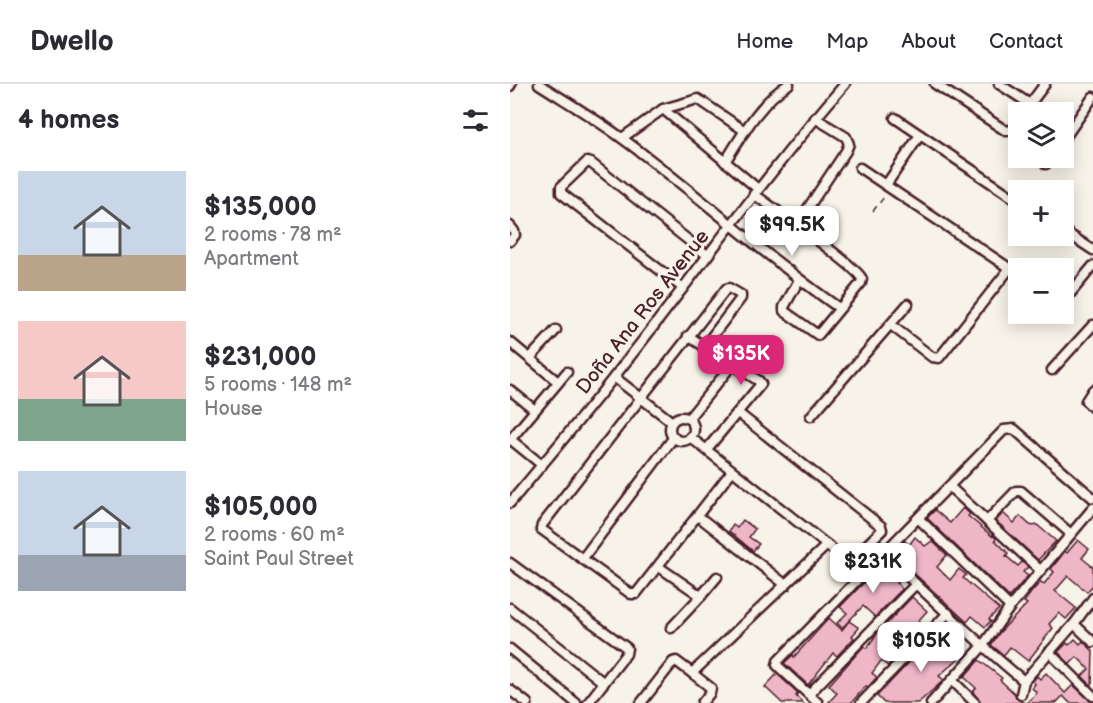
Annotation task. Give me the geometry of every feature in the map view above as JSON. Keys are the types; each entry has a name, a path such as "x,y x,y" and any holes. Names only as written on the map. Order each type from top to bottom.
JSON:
{"street":[{"path":"539,84 622,138 799,280 839,308"},
{"path":"725,162 745,131 766,105 789,84"},
{"name":"Doña Ana Ros Avenue","path":"510,503 614,377 756,191 845,84"},
{"path":"935,84 1008,131"},
{"path":"999,84 1027,102"},
{"path":"1032,102 1045,84"},
{"path":"1074,125 1093,97"},
{"path":"622,138 663,109 698,99 745,131"},
{"path":"663,109 796,226 862,277 861,284 839,308 820,335 815,334 784,311 799,280"},
{"path":"796,226 849,144 846,137 815,118"},
{"path":"895,118 1008,194"},
{"path":"888,187 921,135"},
{"path":"683,288 561,193 561,187 587,162 591,163 707,255"},
{"path":"860,168 1008,267"},
{"path":"510,226 515,235 510,241"},
{"path":"1074,238 1093,250"},
{"path":"1074,289 1093,266"},
{"path":"891,325 932,357 939,358 1008,271"},
{"path":"704,347 741,297 729,288 688,336 541,526 544,532 634,594 641,590 732,471"},
{"path":"811,416 908,304"},
{"path":"1052,370 1093,325"},
{"path":"530,358 556,330"},
{"path":"688,336 761,384 707,449"},
{"path":"510,342 558,382"},
{"path":"688,419 732,365"},
{"path":"542,465 510,440 567,372"},
{"path":"614,377 672,422"},
{"path":"510,390 535,410"},
{"path":"1093,390 1086,401 1093,408"},
{"path":"690,437 846,560 850,560 881,532 882,527 738,413"},
{"path":"676,418 688,419 694,427 690,437 679,440 674,437 670,427 676,418"},
{"path":"818,703 777,665 778,661 1005,430 1011,428 1093,498"},
{"path":"583,558 674,437"},
{"path":"950,487 1040,570"},
{"path":"987,521 1016,491 1021,491 1071,534"},
{"path":"931,703 982,647 1010,607 1093,508"},
{"path":"698,516 786,585"},
{"path":"919,519 1010,607"},
{"path":"692,673 827,545"},
{"path":"884,554 982,647 1024,681"},
{"path":"510,563 627,650 588,703"},
{"path":"659,567 701,596"},
{"path":"671,628 717,577"},
{"path":"809,694 916,584"},
{"path":"1020,694 1024,681 1074,624 1093,598"},
{"path":"510,608 604,683"},
{"path":"861,703 948,613"},
{"path":"1074,624 1093,642"},
{"path":"510,649 576,703"},
{"path":"1049,652 1093,696"},
{"path":"641,703 676,661 711,688 702,703"},
{"path":"953,681 975,703"},
{"path":"510,690 527,703"}],"path":[{"path":"873,211 888,187"}],"building":[{"path":"963,508 970,514 968,516 996,538 995,540 1008,553 1006,556 1018,566 1022,562 1028,567 1023,572 1028,576 1009,597 927,518 935,510 950,523"},
{"path":"1003,513 1014,523 1020,516 1030,525 1036,524 1056,541 1038,560 996,521"},
{"path":"743,520 755,529 749,537 759,544 753,551 729,531 733,525 737,528"},
{"path":"915,537 925,546 932,541 947,555 937,567 950,580 959,569 966,575 963,578 999,609 985,627 972,616 967,622 893,554 905,541 909,545"},
{"path":"1078,540 1089,549 1082,558 1093,567 1093,585 1087,592 1068,576 1055,591 1076,608 1066,619 1059,613 1049,624 1053,628 1028,661 1010,647 1004,655 991,645 999,633 1027,604 1024,602 1033,590 1041,582 1044,584 1054,572 1051,569 1065,551 1067,553"},
{"path":"884,562 901,579 897,583 902,589 875,617 863,606 842,628 837,623 847,613 840,607"},
{"path":"912,597 927,611 918,621 925,628 918,635 915,632 904,643 890,632 880,642 896,656 888,666 881,661 872,673 877,677 851,703 828,703 837,693 829,685 864,646 867,648 876,635"},
{"path":"829,618 842,630 849,621 859,628 852,636 854,638 837,656 833,653 808,685 784,663 793,655 794,657"},
{"path":"942,628 949,635 942,641 959,658 939,676 944,680 918,703 884,703 877,696"},
{"path":"1075,639 1080,644 1083,641 1093,651 1092,686 1082,676 1089,669 1077,657 1070,664 1058,652"},
{"path":"979,660 1002,678 1000,680 1015,694 1016,698 1024,703 981,703 973,692 976,688 964,677"},
{"path":"1046,673 1065,693 1073,685 1093,703 1070,703 1063,696 1056,703 1026,703 1037,693 1032,688 1035,684 1033,681 1037,676 1040,679"},
{"path":"777,674 798,693 796,696 803,703 782,703 765,687"}]}
